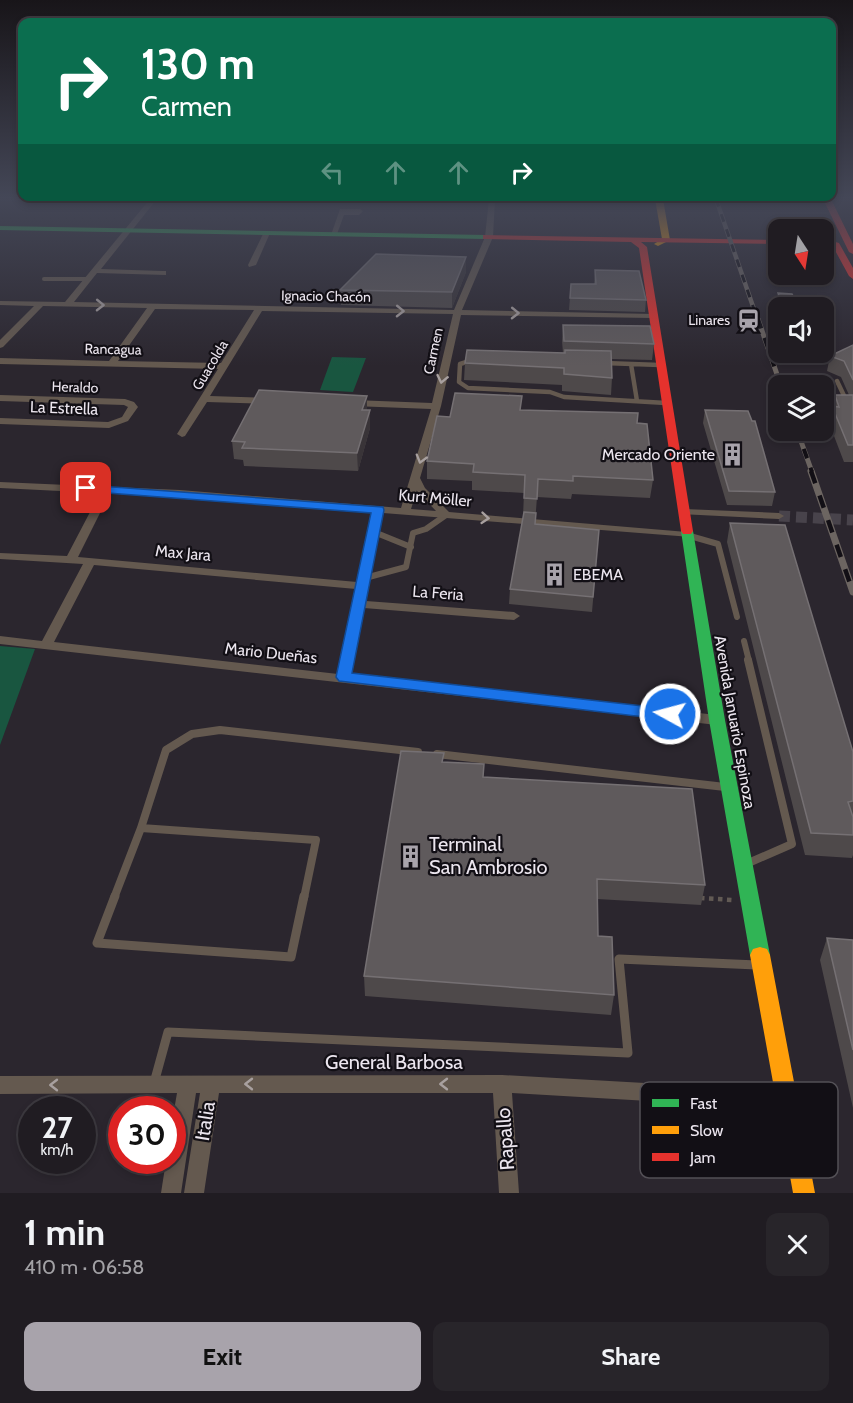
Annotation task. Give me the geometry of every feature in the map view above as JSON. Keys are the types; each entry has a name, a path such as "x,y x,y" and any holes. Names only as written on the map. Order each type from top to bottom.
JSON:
{"main road":[{"name":"Avenida Januario Espinoza","path":"644,255 717,720 784,1082"},
{"path":"846,255 853,276"},
{"name":"Avenida Januario Espinoza","path":"801,1178 804,1193"}],"street":[{"path":"68,304 109,255"},
{"path":"252,265 256,255"},
{"name":"Carmen","path":"405,512 436,406 457,312 481,255"},
{"path":"96,271 163,273"},
{"name":"Ignacio Chacón","path":"0,303 652,315"},
{"path":"0,345 41,304"},
{"path":"113,362 153,306"},
{"name":"Guacolda","path":"182,434 260,308"},
{"name":"Rancagua","path":"0,361 225,366"},
{"name":"Heraldo","path":"0,398 125,402 133,407 125,419"},
{"path":"205,399 286,401"},
{"path":"344,403 436,406"},
{"name":"La Estrella","path":"0,421 109,425 125,419"},
{"path":"415,478 421,489 446,515"},
{"name":"Kurt Möller","path":"0,485 107,489 687,535"},
{"path":"71,560 107,489"},
{"path":"344,677 378,510"},
{"path":"684,512 779,516"},
{"name":"Max Jara","path":"0,556 363,582"},
{"path":"47,644 90,561"},
{"name":"La Feria","path":"359,604 514,616"},
{"name":"Mario Dueñas","path":"0,639 717,720"},
{"name":"Italia","path":"171,1193 188,1084"},
{"name":"Italia","path":"194,1193 211,1084"},
{"name":"General Barbosa","path":"0,1085 502,1084 640,1092"},
{"name":"Rapallo","path":"502,1084 509,1193"}],"lane":[{"path":"44,279 89,279"},
{"path":"484,361 461,363 461,385 476,389 550,392 564,397 666,402"},
{"path":"598,363 660,365"},
{"path":"632,364 637,401"},
{"path":"837,381 848,404 853,408"},
{"path":"363,582 406,567 413,533 426,529 446,515"},
{"path":"374,532 411,547"},
{"path":"687,535 718,544 737,617"},
{"path":"742,865 792,844 744,641"},
{"path":"141,828 316,840 291,957 97,943 141,828 166,750 182,738 211,730 729,787"},
{"path":"154,1084 168,1032 628,1053 619,959 762,965"}],"path":[{"path":"700,898 750,901"}],"green space":[{"path":"332,357 366,358 353,392 320,390"},
{"path":"0,646 35,649 0,745"}],"building":[{"path":"375,255 466,257 452,292 340,290"},
{"path":"595,270 639,271 646,300 570,298 571,284 596,284"},
{"path":"778,293 792,294 794,297 780,297"},
{"path":"563,325 650,326 654,344 564,341"},
{"path":"853,345 853,380 844,361 834,357 834,354"},
{"path":"467,350 565,353 565,350 611,351 612,378 564,374 564,368 465,363"},
{"path":"259,390 367,396 362,410 370,410 357,453 242,448 245,442 232,441"},
{"path":"455,393 522,396 520,410 638,413 637,423 647,424 653,480 573,476 573,481 538,479 537,499 524,498 525,475 473,472 474,464 427,461 437,416 450,417"},
{"path":"835,395 853,395 853,445 848,445 834,411 834,406 839,407"},
{"path":"705,410 748,411 752,421 755,421 775,492 729,491"},
{"name":"EBEMA","path":"524,512 536,513 535,524 599,530 593,597 510,589"},
{"path":"730,523 785,525 853,752 853,801 848,802 853,817 853,835 811,833"},
{"path":"401,751 444,753 442,762 484,764 483,777 692,789 705,885 597,879 598,936 612,937 614,995 364,976"},
{"path":"827,938 853,940 853,1050"}],"tunnel":[{"path":"779,516 853,520"}],"railway":[{"path":"735,255 758,321"},
{"path":"758,319 777,375"},
{"path":"801,441 812,472"},
{"path":"811,471 853,592"}],"traffic: fast":[{"path":"687,531 717,720 760,955"}],"traffic: slow":[{"path":"760,955 783,1082"},
{"path":"801,1178 804,1193"}],"traffic: jam":[{"path":"644,255 687,531"},
{"path":"841,255 853,276"}],"place":[{"name":"Linares","path":"748,320"},
{"name":"Mercado Oriente","path":"733,454"},
{"name":"EBEMA","path":"555,574"},
{"name":"Terminal San Ambrosio","path":"411,856"}],"route":[{"path":"86,488 143,490 378,510 344,677 670,714"}]}
